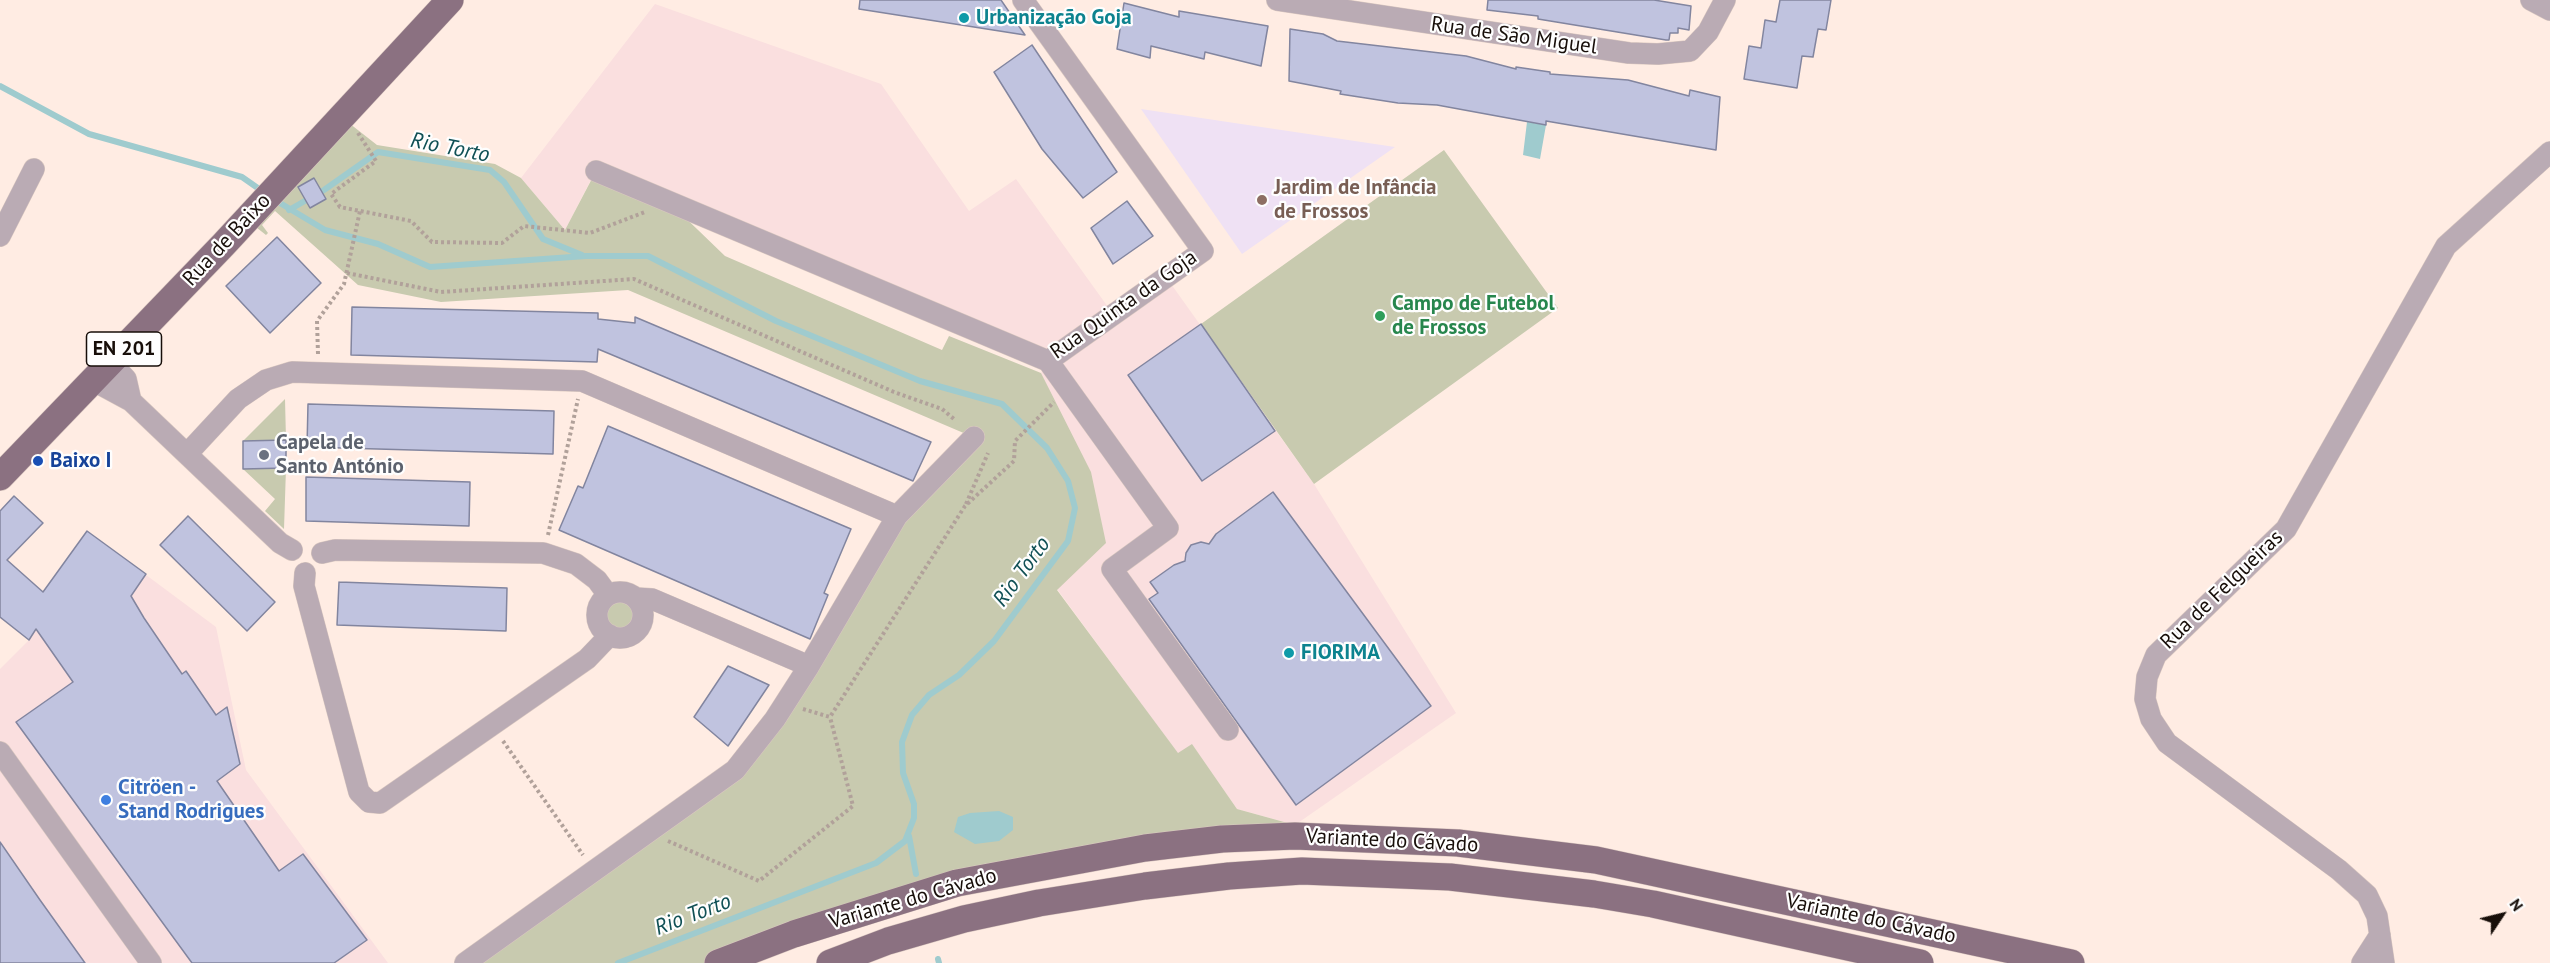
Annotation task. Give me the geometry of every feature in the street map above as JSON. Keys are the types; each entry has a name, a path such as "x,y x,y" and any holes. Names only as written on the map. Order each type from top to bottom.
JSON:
{"main road":[{"name":"Rua de Baixo","path":"0,477 247,220 450,0"},
{"name":"Variante do Cávado","path":"718,963 826,923 957,882 1145,848 1222,839 1295,836 1458,843 1596,860 2071,963"},
{"name":"Variante do Cávado","path":"830,963 888,941 964,919 1039,903 1177,882 1302,871 1450,877 1594,894 1653,904 1920,963"}],"street":[{"name":"Rua Quinta da Goja","path":"596,171 1048,362 1203,250 1023,0"},
{"name":"Rua de São Miguel","path":"1277,0 1606,50 1658,54 1690,51 1708,32 1725,0"},
{"path":"2531,0 2550,10"},
{"name":"Rua de Felgueiras","path":"2384,963 2377,916 2367,895 2338,870 2167,743 2148,710 2145,699 2147,677 2156,655 2286,529 2446,246 2550,152"},
{"path":"0,236 34,169"},
{"path":"1048,362 1168,528 1112,569 1228,730"},
{"path":"103,372 280,543 292,550"},
{"path":"187,454 238,399 266,380 292,372 582,381 897,516"},
{"path":"465,963 735,770 809,666 897,516 974,437"},
{"path":"308,541 317,545 322,553 319,567 305,573 293,565 292,550 298,543 308,541"},
{"path":"322,553 335,550 543,554 576,564 597,580 608,595"},
{"path":"305,573 304,586 359,792 369,802 380,803 492,726 588,658 610,635"},
{"path":"636,598 643,611 641,625 631,635 624,638 610,635 600,626 599,605 608,595 623,592 636,598 652,599 809,666"},
{"path":"0,752 151,963"},
{"path":"2362,963 2380,935"}],"path":[{"path":"366,145 376,160 331,194 340,207 411,221 432,242 502,243 524,226 590,233 670,203"},
{"path":"318,373 317,321 344,285 360,211"},
{"path":"347,273 441,292 634,279 894,392 942,409 954,418"},
{"path":"543,554 582,381"},
{"path":"965,506 1014,461 1015,441 1043,412"},
{"path":"650,832 759,881 853,806 830,717 965,506 989,452 974,437"},
{"path":"784,704 830,717"},
{"path":"492,726 595,871"}],"shaded area":[{"path":"655,4 881,84 969,211 1016,179 1113,314 1166,277 1314,484 1456,713 1295,825 1237,809 1192,745 1178,754 1057,589 1054,403 1041,373 1047,362 595,172 565,230 521,178"},
{"name":"Jardim de Infância de Frossos","path":"1141,109 1395,147 1242,254"},
{"path":"87,531 216,627 246,770 388,963 0,963 0,669 28,641 42,619 30,610"}],"green space":[{"path":"340,116 377,145 495,164 521,178 565,230 596,171 670,203 725,256 942,350 949,336 1041,373 1091,472 1106,543 1057,590 1178,753 1192,744 1237,809 1295,825 1032,867 718,963 465,963 735,770 897,516 973,437 628,290 441,302 358,285 275,211 262,225 268,233 266,235 247,220"},
{"name":"Campo de Futebol de Frossos","path":"1444,150 1558,308 1314,484 1201,324"},
{"path":"285,399 286,440 243,441"},
{"path":"286,468 284,529 265,511 275,499 243,469"},
{"path":"620,601 631,605 635,616 631,627 620,631 609,627 605,616 609,605"}],"water":[{"path":"1527,122 1546,125 1540,159 1523,155"},
{"path":"999,811 1013,817 1013,830 999,841 975,844 954,832 958,817 970,813"}],"building":[{"name":"Urbanização Goja","path":"860,0 1001,0 1025,35 859,9"},
{"path":"1488,0 1654,0 1691,6 1689,30 1678,28 1678,33 1670,33 1669,40 1666,40 1538,19 1538,16 1487,10"},
{"path":"1780,0 1831,0 1826,30 1818,29 1813,57 1802,56 1797,88 1744,79 1749,46 1761,48 1765,20 1776,22"},
{"path":"1124,3 1179,17 1179,11 1268,26 1261,66 1205,52 1204,59 1151,46 1150,58 1117,49"},
{"path":"1290,29 1323,34 1337,41 1466,56 1516,69 1516,67 1550,72 1550,74 1628,80 1689,96 1690,90 1720,97 1716,150 1546,121 1546,125 1437,105 1398,103 1340,94 1341,91 1289,81"},
{"path":"1032,45 1117,172 1083,198 1042,149 994,72"},
{"path":"314,178 326,199 310,208 298,187"},
{"path":"1127,201 1153,236 1113,264 1091,228"},
{"path":"277,237 321,283 270,333 226,286"},
{"path":"352,307 598,313 598,319 635,323 635,317 931,442 913,481 598,349 597,362 351,355"},
{"path":"1201,324 1275,431 1202,481 1128,375"},
{"path":"308,404 554,411 553,454 307,447"},
{"path":"608,426 851,529 824,593 828,595 810,639 559,530 578,486 583,488"},
{"name":"Capela de Santo António","path":"286,440 286,468 243,469 243,441"},
{"path":"306,477 470,482 469,526 306,521"},
{"name":"FIORIMA","path":"1273,492 1431,706 1296,805 1149,599 1158,593 1150,582 1174,565 1185,561 1186,553 1191,545 1201,542 1209,544 1216,534"},
{"path":"14,496 43,523 7,560 43,592 87,531 146,574 131,596 144,618 182,674 186,671 216,715 227,707 240,764 217,781 279,871 303,854 367,940 334,963 192,963 16,722 73,682 36,629 29,640 0,617 0,511"},
{"path":"188,516 275,602 247,631 160,545"},
{"path":"339,582 507,588 506,631 337,625"},
{"path":"728,666 769,685 728,746 694,717"},
{"path":"0,842 40,900 85,963 0,963"}],"waterway":[{"name":"Rio Torto","path":"0,86 89,134 242,177 262,191"},
{"name":"Rio Torto","path":"289,210 324,190 378,152 490,170 504,182 543,239 582,255"},
{"name":"Rio Torto","path":"275,200 325,230 378,244 430,267 586,256 648,256 776,321 920,381 1002,404 1047,448 1068,481 1075,508 1068,541 994,641 959,675 929,695 912,715 902,742 903,773 914,804 914,818 905,841 876,863 618,963"},
{"path":"909,836 916,874"},
{"path":"938,959 939,963"}],"place":[{"name":"Urbanização Goja","path":"964,18"},
{"name":"Jardim de Infância de Frossos","path":"1262,200"},
{"name":"Campo de Futebol de Frossos","path":"1380,316"},
{"name":"Capela de Santo António","path":"264,455"},
{"name":"Baixo I","path":"38,461"},
{"name":"FIORIMA","path":"1289,653"},
{"name":"Citröen - Stand Rodrigues","path":"106,800"}]}
